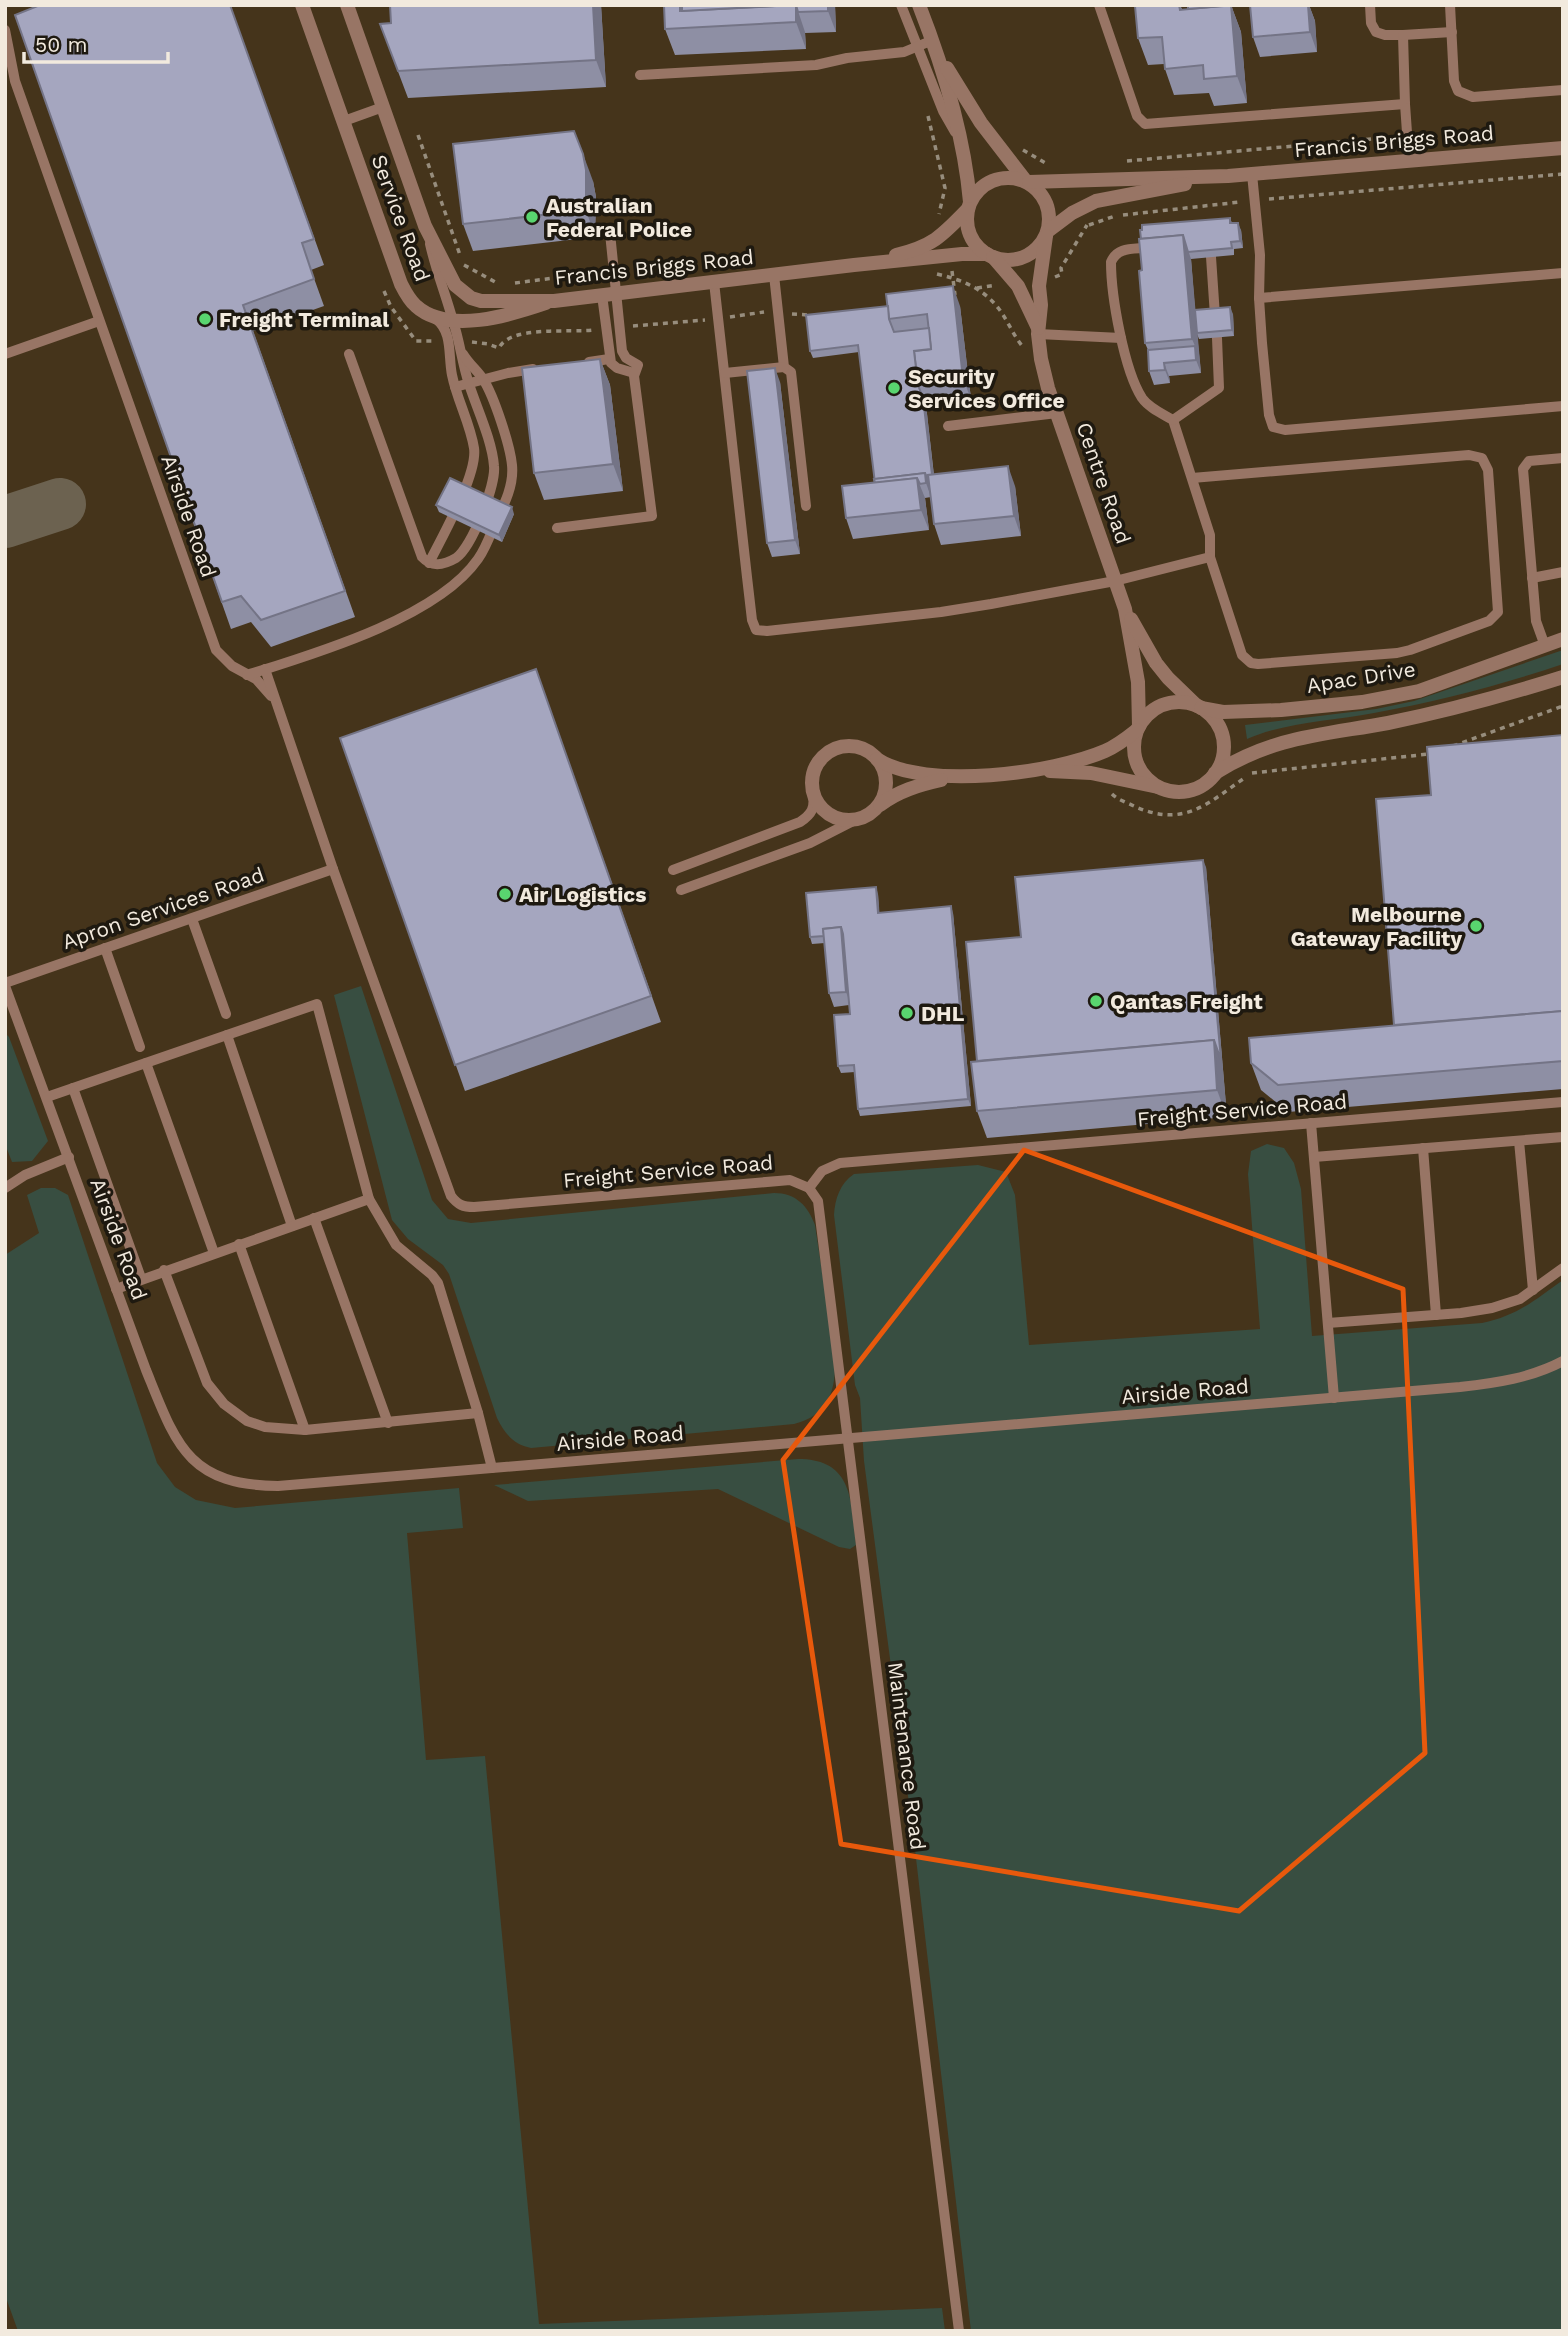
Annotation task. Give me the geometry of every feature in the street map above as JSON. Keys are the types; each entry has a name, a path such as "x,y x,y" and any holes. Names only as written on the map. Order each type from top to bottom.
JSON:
{"street":[{"name":"Service Road","path":"302,5 401,284 416,307 431,316 453,321 503,317 554,301"},
{"name":"Service Road","path":"347,5 425,226 450,277 461,291"},
{"path":"919,5 929,44 964,148 969,205 967,224 972,238 990,256 1007,260 1021,258 1039,247 1047,233 1050,217 1047,203 1040,191 1027,181 995,142 929,44"},
{"name":"Francis Briggs Road","path":"1027,181 1228,176 1563,148"},
{"name":"Francis Briggs Road","path":"1047,233 1072,214 1096,201 1228,176"},
{"path":"969,205 979,189 993,180 1009,177 1027,181"},
{"name":"Francis Briggs Road","path":"853,265 927,246 942,236 969,205"},
{"name":"Centre Road","path":"1047,233 1039,286 1041,305 1038,332 1042,366 1125,609 1138,682 1138,728"},
{"name":"Francis Briggs Road","path":"461,291 481,301 554,301 853,265 962,254 990,256"},
{"name":"Centre Road","path":"990,256 1018,286 1038,332"},
{"name":"Centre Road","path":"1125,609 1156,663 1199,707"},
{"name":"Apac Drive","path":"1199,707 1223,712 1249,712 1362,702 1419,691 1563,639"},
{"path":"1035,770 1111,777 1167,790 1190,790 1204,784 1215,773 1242,758 1290,739 1433,713 1563,677"},
{"path":"956,776 918,785 893,796 864,817 848,821 830,816 817,803 813,794 814,771 828,753 850,746 865,750 892,767 918,774 956,776 1035,770 1083,759 1107,750 1138,728 1149,714 1164,704 1182,702 1199,707 1212,716 1223,736 1224,752 1215,773"},
{"path":"1138,728 1135,747 1139,766 1150,781 1167,790"},
{"path":"876,808 886,788 884,773 877,759"}],"lane":[{"path":"640,75 816,65 847,58 904,52 929,44 901,5"},
{"path":"1099,5 1137,116 1145,124 1405,104"},
{"path":"1370,5 1371,23 1376,32 1385,35 1451,32"},
{"path":"1450,5 1455,86 1462,94 1473,97 1563,90"},
{"name":"Airside Road","path":"5,30 15,81 216,650 232,666 256,679 274,700"},
{"path":"1403,34 1409,161"},
{"path":"344,121 383,107"},
{"path":"1252,174 1260,255 1259,298 1266,386 1270,422 1273,427 1285,430 1563,406"},
{"path":"349,354 422,557 429,563 443,564 454,559 462,553 489,495 493,480 493,456 468,383 425,226"},
{"path":"610,233 615,270 608,295 609,359 614,366 636,369"},
{"path":"1144,248 1119,251 1111,262 1121,338 1141,397 1148,405 1173,420 1210,536 1210,557 1242,655 1251,663 1410,650 1489,621 1498,612 1488,470 1482,458 1469,455 1192,478"},
{"path":"1211,257 1216,316"},
{"path":"1259,298 1563,273"},
{"path":"774,275 785,367 791,372 806,506"},
{"path":"714,282 747,577 753,625 756,630 780,630 991,604 1115,581 1210,557"},
{"path":"557,528 652,516 636,369 622,351 608,295"},
{"path":"429,563 475,461 472,436 455,387 447,335 440,321 431,316"},
{"path":"5,354 99,321"},
{"path":"1038,332 1121,338"},
{"path":"1173,420 1219,388 1217,338"},
{"path":"247,675 377,630 410,614 447,590 479,559 509,491 512,472 510,453 483,379 460,349"},
{"path":"584,363 609,359"},
{"path":"725,373 785,367"},
{"path":"455,387 508,373 546,368"},
{"path":"948,426 1057,413"},
{"path":"1545,646 1536,621 1523,468 1529,461 1563,458"},
{"path":"1532,578 1563,572"},
{"name":"Freight Service Road","path":"265,669 333,869 451,1196 462,1206 790,1180 809,1188 822,1171 841,1163 1563,1102"},
{"path":"673,870 800,822 811,813 813,794"},
{"path":"681,890 810,843 857,819"},
{"name":"Apron Services Road","path":"5,985 333,869"},
{"path":"192,919 226,1014"},
{"path":"105,948 140,1047"},
{"name":"Airside Road","path":"5,985 169,1427 189,1458 218,1476 255,1486 1496,1383 1536,1373 1563,1361"},
{"path":"47,1097 317,1004 369,1199 396,1245 438,1283 492,1468"},
{"path":"227,1035 292,1226"},
{"path":"146,1063 214,1253"},
{"path":"73,1088 141,1278"},
{"path":"1311,1123 1334,1398"},
{"path":"1314,1157 1563,1137"},
{"path":"1519,1141 1533,1290"},
{"path":"1423,1148 1436,1315"},
{"path":"5,1188 25,1175 68,1157"},
{"name":"Maintenance Road","path":"809,1188 818,1201 959,2331"},
{"path":"116,1289 369,1199"},
{"path":"314,1218 388,1423"},
{"path":"239,1244 305,1430"},
{"path":"1328,1324 1492,1308 1520,1299 1563,1268"},
{"path":"164,1270 201,1369 214,1393 247,1421 265,1427 305,1430 478,1413"}],"path":[{"path":"418,135 464,265 500,285"},
{"path":"995,142 1004,136 1053,167"},
{"path":"1119,162 1407,136"},
{"path":"1087,225 1117,215 1256,200 1563,174"},
{"path":"919,260 938,274 972,285 986,295 1000,310 1017,340 1042,366"},
{"path":"513,283 615,270"},
{"path":"1441,750 1563,706"},
{"path":"1111,777 1112,796 1149,812 1173,815 1191,813 1207,805 1251,773 1429,754"}],"highlighted area":[{"path":"1024,1150 1403,1289 1425,1753 1239,1911 841,1844 783,1460"}],"shaded area":[{"path":"5,5 1563,5 1563,2331 5,2331"}],"green space":[{"path":"1563,650 1563,664 1493,686 1358,716 1293,725 1247,739 1245,725 1376,709 1414,701"},
{"path":"361,986 432,1200 448,1219 471,1223 774,1193 789,1195 800,1202 815,1225 833,1339 835,1375 824,1406 812,1417 794,1424 531,1448 510,1438 497,1418 449,1274 443,1265 408,1239 392,1220 334,995"},
{"path":"5,1033 9,1037 48,1141 32,1161 12,1162 5,1144"},
{"path":"1267,1144 1284,1148 1294,1163 1301,1189 1312,1336 1482,1323 1516,1312 1563,1280 1563,2331 971,2331 914,1841 864,1461 860,1398 855,1385 834,1215 836,1203 842,1187 854,1174 978,1165 1006,1172 1015,1195 1029,1345 1260,1329 1248,1174 1251,1151"},
{"path":"41,1188 55,1188 68,1195 157,1463 175,1487 196,1500 235,1508 459,1488 463,1528 407,1533 426,1760 485,1756 539,2324 942,2308 945,2331 18,2331 5,2295 5,1255 39,1233 27,1195"},
{"path":"798,1459 830,1466 840,1475 846,1486 853,1513 856,1545 850,1549 839,1547 718,1489 528,1501 494,1485"}],"building":[{"name":"Freight Terminal","path":"40,5 230,5 314,239 302,243 314,279 243,305 345,591 261,620 241,596 222,602 15,15"},
{"path":"390,5 593,5 596,60 398,71 380,24 391,23"},
{"path":"664,5 680,5 680,11 796,5 796,22 665,29"},
{"path":"682,5 792,5 682,11"},
{"path":"796,5 828,5 828,11 798,12"},
{"path":"1179,5 1180,10 1231,5 1237,76 1204,79 1203,65 1165,69 1162,37 1138,38 1135,6"},
{"path":"1188,5 1223,5 1223,6 1188,9"},
{"path":"1250,5 1308,5 1310,32 1253,37"},
{"name":"Australian Federal Police","path":"574,131 586,170 586,210 463,224 453,144"},
{"path":"1230,218 1230,223 1238,223 1240,241 1231,242 1232,248 1188,252 1183,235 1141,239 1142,225"},
{"path":"1183,235 1192,339 1145,343 1139,239"},
{"path":"953,286 963,379 918,385 914,351 931,349 927,314 889,319 886,294"},
{"name":"Security Services Office","path":"888,306 894,332 929,328 931,349 914,351 918,385 923,398 932,475 928,475 929,480 925,473 874,479 858,345 810,351 806,315"},
{"path":"1230,307 1232,330 1197,333 1195,310"},
{"path":"1195,346 1196,360 1164,363 1165,370 1149,371 1148,350"},
{"path":"600,359 613,464 534,473 522,368"},
{"path":"775,368 795,540 767,543 747,371"},
{"path":"1008,466 1014,516 934,524 928,475"},
{"path":"925,473 926,483 920,484 917,478 875,483 874,479"},
{"path":"450,478 512,507 499,535 436,505"},
{"path":"917,478 921,510 846,518 842,486"},
{"name":"Air Logistics","path":"536,669 651,996 455,1065 340,738"},
{"name":"Melbourne Gateway Facility","path":"1563,735 1563,1011 1394,1025 1376,799 1431,795 1427,747"},
{"name":"Qantas Freight","path":"1203,860 1221,1060 1214,1040 977,1061 966,942 1021,937 1015,877"},
{"name":"DHL","path":"876,887 878,913 951,906 968,1099 858,1109 854,1065 838,1066 834,1015 850,1014 843,934 841,927 823,929 824,936 810,937 806,893"},
{"path":"841,927 846,992 829,993 823,929"},
{"path":"1563,1011 1563,1061 1278,1085 1251,1063 1249,1038"},
{"path":"1214,1040 1217,1090 977,1111 971,1062"}],"taxiway":[{"path":"5,522 60,504"}],"place":[{"name":"Australian Federal Police","path":"532,217"},
{"name":"Freight Terminal","path":"205,319"},
{"name":"Security Services Office","path":"894,388"},
{"name":"Air Logistics","path":"505,894"},
{"name":"Melbourne Gateway Facility","path":"1476,926"},
{"name":"Qantas Freight","path":"1096,1001"},
{"name":"DHL","path":"907,1013"}]}
